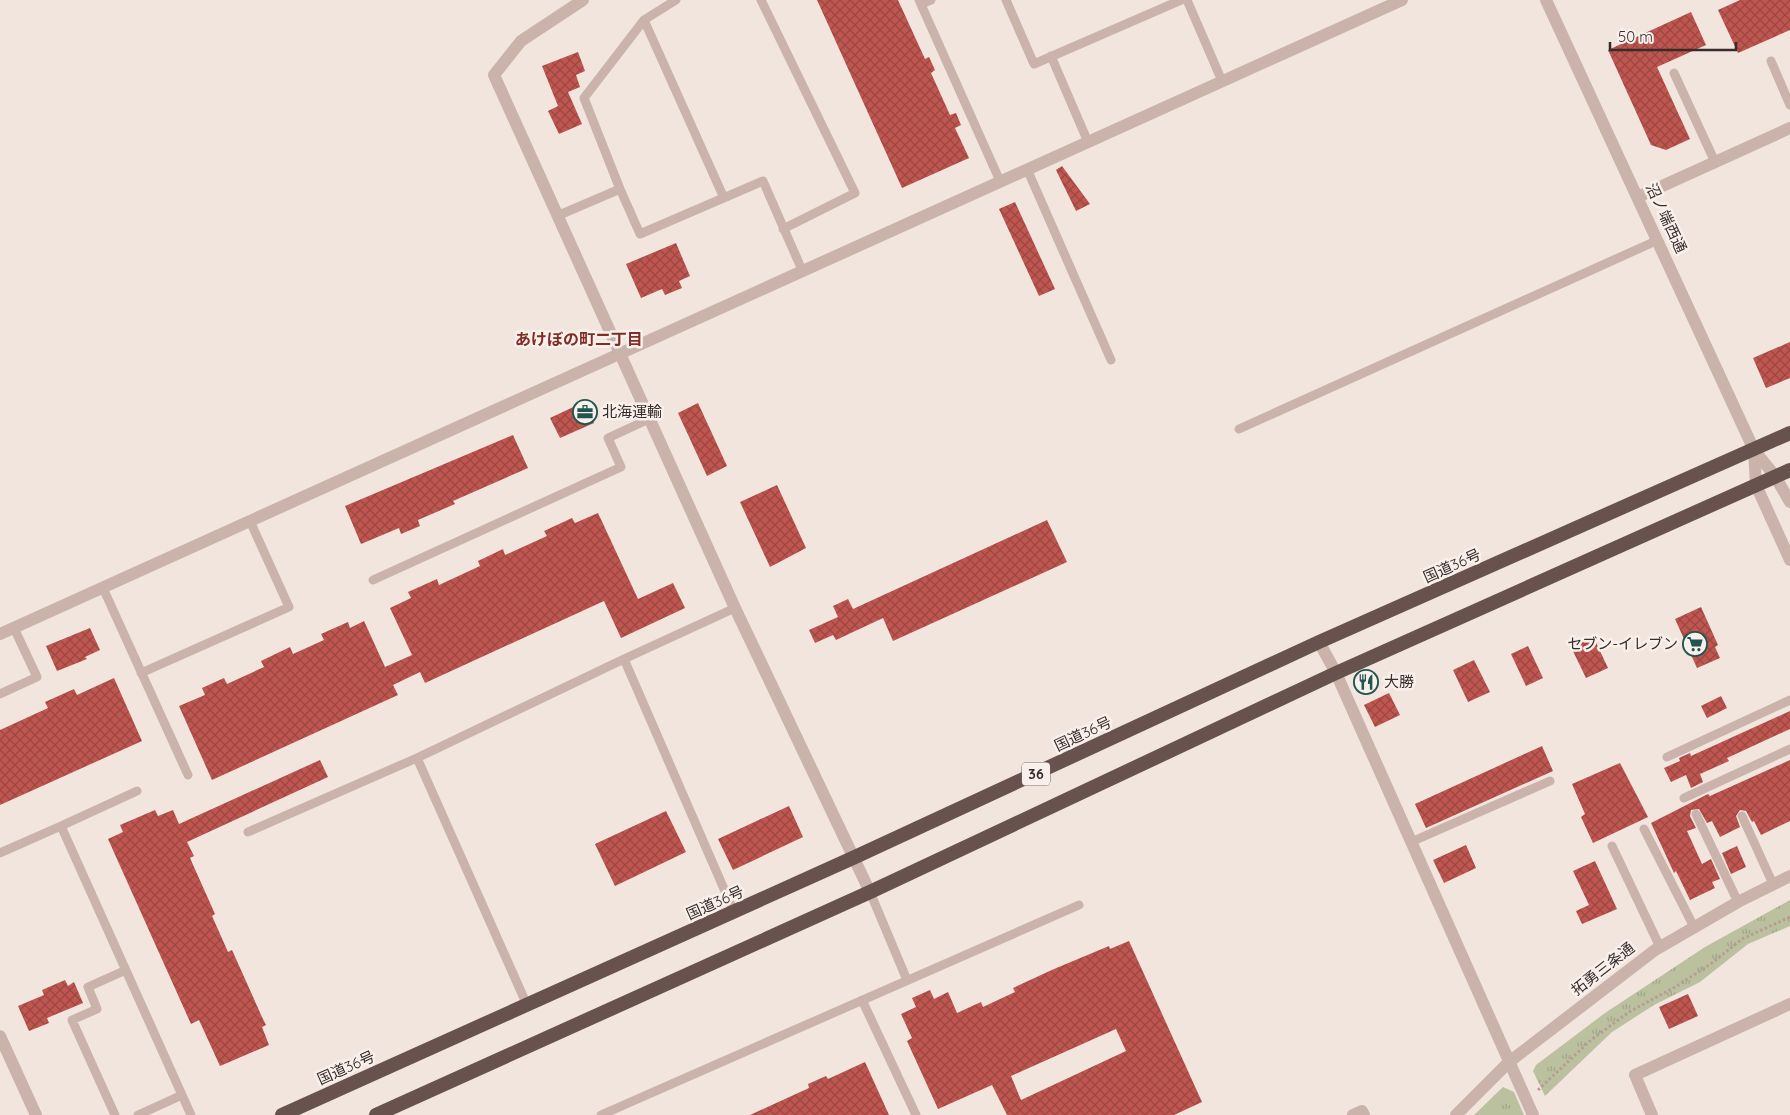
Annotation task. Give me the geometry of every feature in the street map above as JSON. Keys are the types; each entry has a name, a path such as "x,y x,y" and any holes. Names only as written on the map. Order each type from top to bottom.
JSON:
{"highway":[{"name":"国道36号","path":"282,1115 855,857 1319,642 1790,434"},
{"name":"36","path":"376,1115 870,892 1336,673 1790,470"}],"street":[{"path":"583,0 521,41 494,75 735,608 870,892"},
{"path":"0,634 1402,0"},
{"name":"沼ノ端西通","path":"1546,0 1754,450 1775,476 1790,502"},
{"path":"1638,197 1790,128"},
{"name":"沼ノ端西通","path":"1754,450 1756,485 1790,560"},
{"path":"1319,642 1336,673 1532,1115"},
{"name":"拓勇三条通","path":"1456,1115 1509,1062 1660,947 1738,902 1790,876"},
{"path":"1652,1115 1635,1075 1790,1004"},
{"path":"0,1036 36,1115"},
{"path":"1353,1115 1362,1111 1364,1115"}],"lane":[{"path":"676,0 644,20 584,98 640,234 763,180 802,270"},
{"path":"761,0 855,193 784,229"},
{"path":"931,0 920,2 1000,181"},
{"path":"1006,0 1034,64 1181,0"},
{"path":"1187,0 1222,81"},
{"path":"644,20 724,198"},
{"path":"1051,56 1088,142"},
{"path":"1771,61 1790,105"},
{"path":"1674,73 1715,162"},
{"path":"1027,169 1111,360"},
{"path":"558,216 620,189"},
{"path":"1239,430 1658,240"},
{"path":"373,580 621,467 608,438 649,419"},
{"path":"141,672 289,606 250,521"},
{"path":"103,588 188,776"},
{"path":"248,832 416,758 735,608"},
{"path":"0,694 37,677 14,628"},
{"path":"624,659 734,912"},
{"path":"1667,757 1790,700"},
{"path":"1684,798 1790,749"},
{"path":"416,758 527,1005"},
{"path":"1411,842 1550,780"},
{"path":"0,853 137,791"},
{"path":"1696,814 1738,902"},
{"path":"1742,816 1773,884"},
{"path":"60,826 191,1115"},
{"path":"1644,829 1694,927"},
{"path":"1612,846 1660,947"},
{"path":"870,892 907,980"},
{"path":"600,1115 1079,905"},
{"path":"115,1115 72,1020 98,1009 88,987 126,970"},
{"path":"862,1000 916,1115"},
{"path":"138,1115 182,1096"}],"path":[{"path":"1526,1100 1591,1040 1629,1012 1705,968 1742,939 1790,917"}],"green space":[{"path":"1790,900 1790,926 1748,944 1700,982 1654,1005 1612,1032 1545,1096 1533,1071 1536,1065 1605,1013 1705,947"},
{"path":"1503,1087 1514,1092 1524,1115 1474,1115"}],"building":[{"path":"817,0 898,0 925,59 929,57 935,70 931,73 950,115 956,113 961,125 955,128 969,158 902,188"},
{"path":"1740,0 1790,0 1790,30 1738,53 1718,10"},
{"path":"1691,12 1706,45 1657,67 1690,139 1666,150 1651,145 1608,50"},
{"path":"578,52 585,71 576,75 580,87 568,92 582,124 559,134 548,111 558,106 542,66"},
{"path":"1062,166 1090,204 1076,211 1056,170"},
{"path":"1015,202 1055,289 1039,296 999,209"},
{"path":"676,243 690,276 679,281 682,288 665,295 662,289 641,298 626,264"},
{"path":"1790,342 1790,378 1766,388 1753,358"},
{"path":"584,402 594,423 560,438 550,418"},
{"path":"698,403 727,466 707,476 678,413"},
{"path":"513,435 528,468 453,501 455,504 418,520 420,526 401,534 399,528 361,544 345,506"},
{"path":"777,485 806,548 770,567 740,502"},
{"path":"598,513 638,599 673,583 685,608 621,638 604,601 425,683 420,672 393,685 398,695 212,780 179,706 205,695 202,688 224,678 227,684 264,667 261,661 290,647 293,654 324,640 321,634 348,622 350,628 364,621 385,667 412,655 390,608 411,598 408,592 437,579 439,585 480,566 478,561 503,549 505,555 547,536 544,531 572,518 575,523"},
{"path":"1047,520 1067,562 893,641 883,618 836,640 833,635 815,643 809,630 838,617 833,606 848,599 853,609"},
{"path":"1701,607 1718,645 1715,647 1720,658 1697,668 1675,619"},
{"path":"90,628 100,650 85,657 87,659 57,671 46,646"},
{"path":"1593,636 1608,668 1586,678 1571,647"},
{"path":"1528,646 1543,678 1526,686 1511,654"},
{"path":"1474,660 1490,692 1468,702 1453,670"},
{"path":"114,678 142,741 0,805 0,730 48,708 45,702 74,689 77,695"},
{"path":"1389,693 1400,715 1375,727 1364,705"},
{"path":"1721,696 1727,708 1707,718 1701,706"},
{"path":"1790,711 1790,729 1727,758 1729,761 1700,774 1703,782 1691,788 1686,775 1671,782 1664,768 1680,761 1679,758 1690,753 1691,756"},
{"path":"1542,746 1553,771 1426,828 1415,804"},
{"path":"320,760 328,777 187,842 194,856 190,858 215,914 212,916 228,952 232,950 266,1025 262,1027 269,1045 220,1066 199,1020 191,1024 108,839 123,832 120,825 155,810 158,816 173,810 179,824"},
{"path":"1790,760 1790,821 1761,835 1746,811 1740,810 1736,816 1740,827 1720,837 1712,821 1707,823 1699,809 1691,810 1690,816 1696,828 1687,831 1702,864 1711,859 1720,879 1712,882 1715,888 1690,900 1676,871 1674,873 1651,823 1708,794 1710,796"},
{"path":"1620,763 1648,817 1593,843 1581,817 1585,814 1572,784"},
{"path":"789,806 803,837 733,870 718,839"},
{"path":"666,811 686,852 615,886 595,844"},
{"path":"1466,845 1476,868 1444,883 1433,860"},
{"path":"1737,846 1746,867 1731,874 1722,853"},
{"path":"1595,861 1617,909 1582,924 1576,911 1589,905 1573,871"},
{"path":"1129,941 1202,1102 1174,1115 1007,1115 992,1085 938,1109 907,1041 912,1038 901,1014 916,1007 912,998 930,990 934,999 948,992 957,1013 981,1002 983,1007 1015,992 1013,988 1054,969 1109,946 1110,949","holes":["1116,1029 1126,1051 1021,1100 1011,1076"]},
{"path":"65,980 68,986 74,982 83,1003 47,1018 49,1023 29,1031 18,1006 44,995 42,990"},
{"path":"1688,994 1698,1016 1669,1029 1659,1007"},
{"path":"865,1062 889,1115 750,1115 809,1088 808,1084 826,1076 828,1079"}],"place":[{"name":"北海運輸","path":"585,412"},
{"name":"セブン-イレブン","path":"1695,644"},
{"name":"大勝","path":"1366,682"}],"district":[{"name":"あけぼの町二丁目","path":"579,339"}]}
